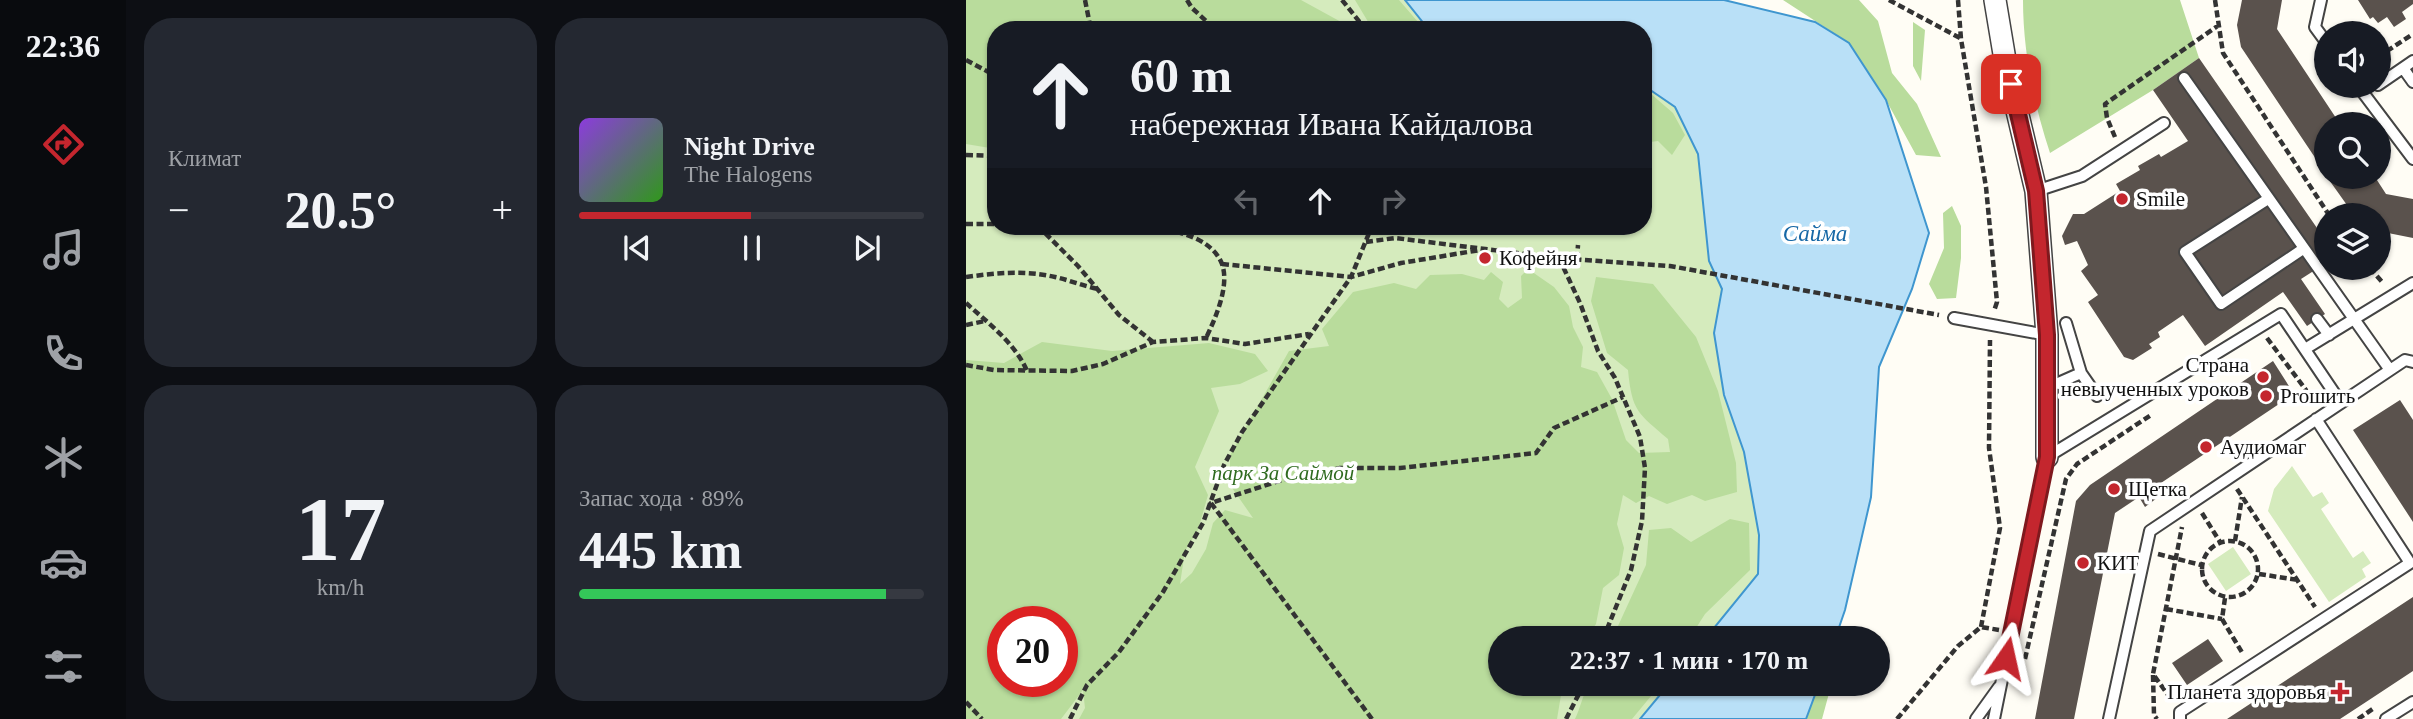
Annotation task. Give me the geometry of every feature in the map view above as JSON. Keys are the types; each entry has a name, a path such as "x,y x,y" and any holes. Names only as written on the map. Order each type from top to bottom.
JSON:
{"street":[{"path":"1996,0 2005,60 2036,191 2047,335 2047,457"}],"lane":[{"path":"2316,21 2321,0"},
{"path":"2391,76 2408,64 2413,82"},
{"path":"2184,78 2390,370"},
{"path":"2367,98 2413,159"},
{"path":"2036,191 2082,176 2164,123"},
{"path":"2268,199 2185,252 2221,304 2303,249"},
{"path":"2305,349 2413,283"},
{"path":"1994,719 2047,457 2281,314 2341,403"},
{"path":"1954,318 2047,335"},
{"path":"2317,319 2329,335"},
{"path":"2066,323 2081,373 2097,396"},
{"path":"2109,719 2150,531 2405,360 2413,362"},
{"path":"2047,388 2081,373"},
{"path":"2180,715 2250,666 2410,563 2316,419"},
{"path":"1976,719 2001,685"},
{"path":"2386,719 2413,702"}],"path":[{"path":"1085,0 1089,21"},
{"path":"1187,0 1207,21"},
{"path":"1342,0 1359,21"},
{"path":"1889,0 1961,39"},
{"path":"2215,0 2223,53 2321,203"},
{"path":"2121,151 2104,106 2219,25"},
{"path":"2391,48 2413,34"},
{"path":"966,60 987,71"},
{"path":"966,155 987,156"},
{"path":"966,224 987,225"},
{"path":"1047,235 1099,289 1119,315 1153,342"},
{"path":"1186,235 1210,249 1222,264 1223,288 1206,338"},
{"path":"1070,719 1087,685 1119,652 1163,592 1203,523 1224,465 1242,432 1351,277 1369,235"},
{"path":"1366,242 1395,238 1558,258 1670,266 1954,318"},
{"path":"1577,259 1578,245"},
{"path":"1222,264 1351,277 1401,263 1487,249"},
{"path":"1558,258 1580,303 1598,351 1615,378 1640,437 1644,468 1642,521 1631,570 1608,626"},
{"path":"966,277 1011,272 1056,277 1099,289"},
{"path":"966,303 1021,358 1027,371"},
{"path":"966,325 986,321"},
{"path":"966,365 994,370 1072,371 1102,364 1153,342 1206,338 1245,344 1310,334"},
{"path":"2259,344 2271,342"},
{"path":"1211,503 1282,480 1340,468 1400,468 1536,453 1554,428 1623,397"},
{"path":"2024,664 2066,480 2077,464 2157,411"},
{"path":"2230,478 2324,619"},
{"path":"2235,541 2242,496"},
{"path":"1211,503 1372,719"},
{"path":"2190,504 2220,542"},
{"path":"2157,719 2154,715 2153,674 2176,558 2190,504"},
{"path":"2235,541 2248,547 2257,559 2259,574 2253,587 2241,597 2225,598 2212,592 2203,580 2202,565 2208,551 2220,542 2235,541"},
{"path":"2145,551 2202,565"},
{"path":"2259,574 2298,580"},
{"path":"2225,598 2222,619 2250,666"},
{"path":"2166,609 2222,619"},
{"path":"1897,719 1958,646 1981,627 2011,632"},
{"path":"2153,674 2180,715"},
{"path":"1566,719 1578,696"},
{"path":"966,702 982,719"}],"green space":[{"name":"парк За Саймой","path":"966,0 1698,0 1675,107 1698,154 1709,261 1722,289 1714,333 1724,395 1744,452 1759,535 1758,574 1716,626 1488,626 1488,696 1659,696 1640,719 966,719"},
{"path":"966,0 1301,0 1339,21 987,21 987,148 966,144"},
{"path":"1355,0 1399,0 1417,21 1368,21"},
{"path":"1783,0 1859,0 1878,21 1892,73 1917,104 1941,157 1916,155 1886,100 1849,43"},
{"path":"2023,0 2180,0 2199,58 2153,90 2050,153 2030,78"},
{"path":"1913,22 1925,30 1921,81 1913,66"},
{"path":"1652,95 1673,113 1685,135 1672,155 1658,141 1652,142"},
{"path":"1952,206 1961,226 1961,258 1956,298 1937,299 1929,284 1944,248 1943,213"},
{"name":"парк За Саймой","path":"1528,269 1554,287 1569,306 1573,327 1583,347 1581,367 1597,372 1612,399 1626,440 1639,453 1670,452 1668,439 1638,410 1632,395 1628,370 1607,353 1591,301 1596,277 1653,284 1696,337 1718,391 1736,463 1737,492 1705,501 1692,495 1667,504 1649,496 1636,503 1623,495 1617,524 1624,548 1619,575 1603,588 1595,626 1488,626 1488,696 1561,696 1557,719 1079,719 1085,708 1083,690 1078,697 1078,606 987,606 987,697 1078,697 1061,719 966,719 966,360 1004,363 1042,342 1112,351 1209,343 1255,354 1268,371 1240,384 1211,388 1219,411 1195,467 1208,495 1198,530 1185,551 1180,584 1192,573 1206,549 1213,523 1225,510 1253,518 1230,485 1230,455 1289,351 1329,346 1322,329 1353,292 1394,283 1416,289 1430,275 1462,274 1484,280 1491,272 1503,282 1499,299 1508,308 1522,298 1521,276"},
{"path":"2292,466 2313,497 2322,492 2329,503 2321,509 2353,558 2363,551 2371,563 2362,569 2366,577 2329,602 2268,511 2274,489"},
{"path":"1730,519 1749,523 1750,570 1705,614 1697,626 1618,626 1646,565 1649,530 1671,528 1691,542"},
{"path":"2233,547 2251,574 2226,591 2208,564"},
{"path":"1584,696 1651,696 1632,719 1575,719"},
{"path":"1815,696 1828,696 1822,719 1806,719"}],"water":[{"name":"Сайма","path":"1405,0 1724,0 1815,22 1849,43 1886,100 1929,233 1912,289 1879,367 1871,497 1839,626 1716,626 1758,574 1759,535 1744,452 1724,395 1714,333 1722,289 1709,261 1698,154 1675,107 1652,91 1652,21 1422,21"},
{"path":"1659,696 1815,696 1806,719 1640,719"}],"building":[{"path":"2242,0 2282,0 2277,29 2314,85 2314,98 2323,98 2332,112 2314,112 2314,156 2241,47 2237,25"},
{"path":"2358,0 2413,0 2413,4 2402,12 2406,19 2394,27 2387,17 2381,21 2373,17 2370,19"},
{"path":"2199,58 2314,224 2314,271 2301,279 2325,314 2307,326 2283,292 2205,346 2183,315 2158,332 2160,337 2149,344 2152,348 2133,360 2124,357 2088,302 2098,295 2081,271 2088,265 2077,241 2065,245 2062,236 2073,214 2084,214 2120,191 2116,184 2140,170 2138,166 2159,154 2161,157 2188,141 2153,90"},
{"path":"2336,189 2383,189 2386,194 2413,199 2413,238 2391,234 2391,203 2345,203"},
{"path":"2273,361 2294,394 2155,487 2161,495 2145,507 2139,497 2115,513 2074,719 2035,719 2076,501 2090,485"},
{"path":"2400,400 2413,420 2413,522 2353,430"},
{"path":"2413,597 2413,671 2366,702 2340,719 2227,719"},
{"path":"2208,639 2223,661 2187,685 2172,663"}],"place":[{"name":"Smile","path":"2122,199"},
{"name":"Кофейня","path":"1485,258"},
{"name":"Страна невыученных уроков","path":"2263,377"},
{"name":"Proшить","path":"2266,396"},
{"name":"Аудиомаг","path":"2206,447"},
{"name":"Щетка","path":"2114,489"},
{"name":"КИТ","path":"2083,563"},
{"name":"Планета здоровья","path":"2340,692"}],"route":[{"path":"2006,658 2047,457 2047,335 2036,191 2011,84"}]}
